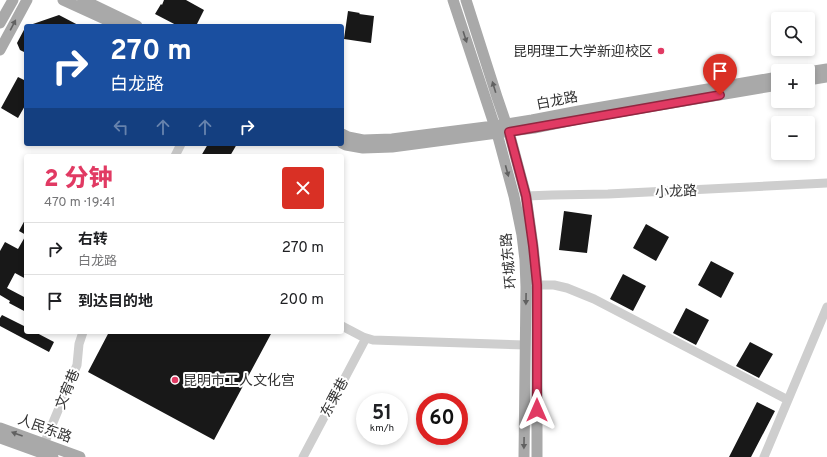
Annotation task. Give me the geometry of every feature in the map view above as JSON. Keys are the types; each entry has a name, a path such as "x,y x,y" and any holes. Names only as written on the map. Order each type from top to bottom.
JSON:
{"main road":[{"path":"0,23 13,0"},
{"path":"0,50 27,0"},
{"path":"63,0 116,24"},
{"path":"83,0 133,24"},
{"name":"环城东路","path":"453,0 496,130 514,196 522,235 526,280 524,457"},
{"name":"环城东路","path":"466,0 508,128 526,196 537,285 537,457"},
{"path":"815,71 827,69"},
{"path":"815,79 827,77"},
{"name":"白龙路","path":"508,128 771,78"},
{"name":"白龙路","path":"344,144 363,148 392,147 771,86"},
{"name":"白龙路","path":"344,135 348,138 363,140 392,139 496,130"},
{"name":"人民东路","path":"0,428 53,457"},
{"name":"人民东路","path":"0,438 40,451 80,457"}],"street":[{"name":"小龙路","path":"526,196 608,194 827,183"},
{"path":"537,285 554,285 567,288 594,299 788,400"},
{"path":"764,457 827,308"},
{"path":"344,327 373,340 526,345"},
{"name":"文宥巷","path":"40,451 77,365 78,344 82,334"},
{"name":"东栗巷","path":"302,457 366,338"}],"building":[{"path":"164,0 186,0 204,10 197,24 174,24 155,14 161,4 162,5"},
{"path":"348,11 374,16 371,43 344,39"},
{"path":"59,15 76,24 33,24"},
{"path":"24,30 24,52 20,50 17,43"},
{"path":"18,77 24,80 24,108 18,118 1,108"},
{"path":"207,146 236,146 231,154 202,154"},
{"path":"564,211 592,215 587,253 559,250"},
{"path":"24,222 24,234 19,231"},
{"path":"646,224 669,237 656,261 633,248"},
{"path":"24,238 24,278 15,273 7,288 24,297 24,311 9,303 10,301 0,295 0,251 5,242 18,249"},
{"path":"711,261 734,273 721,298 698,285"},
{"path":"623,274 646,286 633,311 610,299"},
{"path":"686,308 709,320 696,345 673,333"},
{"path":"2,315 24,326 24,334 39,334 54,342 49,352 0,326 0,318"},
{"name":"昆明市工人文化宫","path":"108,334 271,334 214,440 88,372"},
{"path":"750,342 773,354 759,378 736,366"},
{"path":"757,402 775,411 751,457 729,457"}],"place":[{"name":"昆明理工大学新迎校区","path":"661,51"},
{"name":"昆明市工人文化宫","path":"175,380"}],"route":[{"path":"537,410 537,285 526,196 509,132 720,95"}]}
